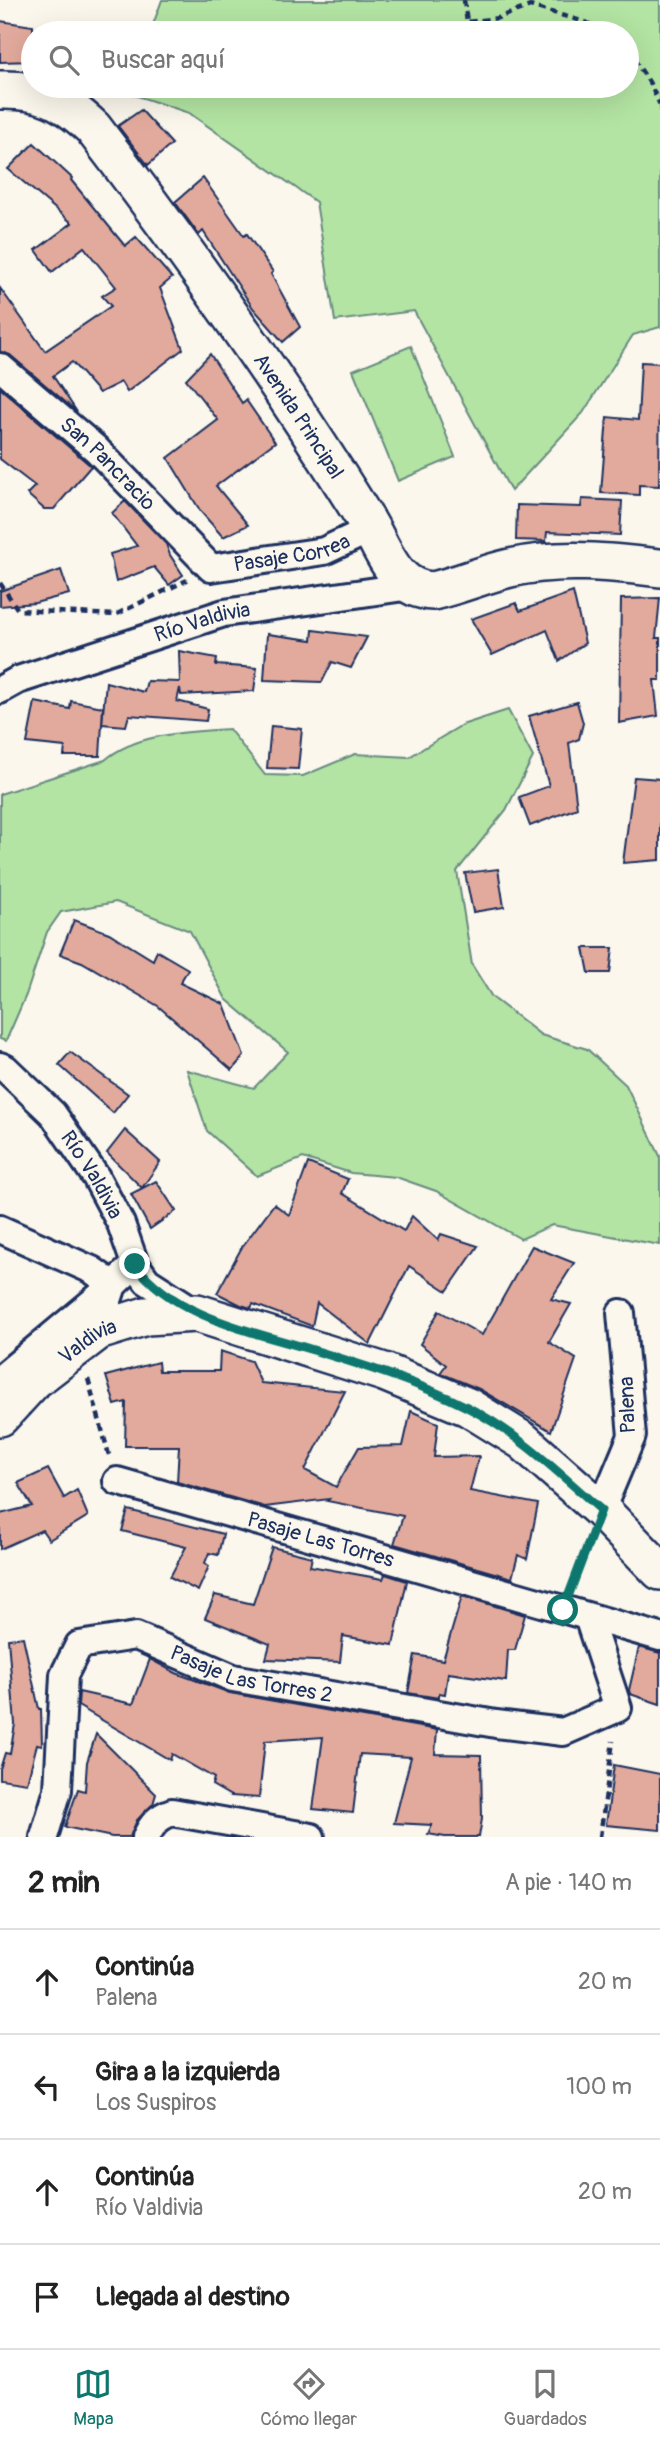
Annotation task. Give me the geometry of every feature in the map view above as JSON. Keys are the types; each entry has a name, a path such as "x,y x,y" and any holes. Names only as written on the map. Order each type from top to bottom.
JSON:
{"street":[{"name":"Avenida Principal","path":"0,90 21,90"},
{"name":"Avenida Principal","path":"54,98 70,107 93,128 306,423 398,575 411,586"},
{"name":"San Pancracio","path":"0,367 96,449 211,568"},
{"name":"Pasaje Correa","path":"211,568 324,551 371,529"},
{"path":"411,586 420,590 433,590 511,568 552,563 620,563 660,568"},
{"name":"Río Valdivia","path":"0,690 19,680 224,613 411,586"},
{"name":"Río Valdivia","path":"0,1066 54,1114 96,1177 121,1224 135,1264 147,1280 197,1313"},
{"path":"0,1229 92,1270 113,1285"},
{"path":"0,1379 135,1264"},
{"path":"88,1338 113,1285"},
{"path":"197,1313 384,1372 468,1407 523,1441 601,1510 660,1572"},
{"name":"Valdivia","path":"0,1417 34,1380 88,1338 146,1316 197,1313"},
{"name":"Palena","path":"601,1510 632,1436 621,1313"},
{"name":"Pasaje Las Torres","path":"117,1481 660,1637"},
{"name":"Pasaje Las Torres 2","path":"44,1837 58,1790 64,1675 79,1645 136,1636 233,1678 496,1724 563,1732 618,1708 575,1614"},
{"path":"146,1837 151,1826 161,1816 172,1812 311,1837"}],"path":[{"path":"464,0 467,21"},
{"path":"475,21 498,18 530,6 581,21"},
{"path":"639,67 660,105"},
{"path":"0,583 18,610 115,615 211,568"},
{"path":"88,1338 117,1481"},
{"path":"575,1614 601,1510"}],"green space":[{"path":"162,0 660,0 660,327 633,335 583,413 511,491 414,311 335,321 316,202 189,113 143,98 639,98 639,21 154,21"},
{"path":"411,346 455,457 398,481 353,370"},
{"path":"508,710 533,757 506,810 457,871 472,965 492,997 541,1035 587,1049 626,1085 660,1156 660,1245 552,1225 521,1239 436,1191 396,1177 351,1173 303,1158 257,1176 207,1131 187,1070 254,1088 288,1052 226,999 190,931 116,902 61,912 47,932 26,995 6,1041 0,1039 0,794 105,760 132,744 147,739 229,729 265,775 303,776 355,754 409,757 462,725"}],"building":[{"path":"0,21 21,24 21,61 0,62"},
{"path":"141,110 172,144 148,165 118,126"},
{"path":"34,143 72,178 125,246 136,237 172,278 160,288 183,349 127,392 121,382 99,393 72,362 53,376 77,412 10,355 0,352 0,288 45,351 111,306 102,296 116,287 84,247 52,272 36,250 72,223 8,169"},
{"path":"203,178 273,272 271,274 300,327 283,342 253,308 203,231 199,235 175,202"},
{"path":"210,354 242,403 246,400 275,442 216,486 248,525 223,537 201,512 168,458 218,420 186,379"},
{"path":"641,362 660,363 659,486 639,485 639,495 601,493 607,417 638,420"},
{"path":"0,388 91,466 54,509 44,509 27,494 35,486 0,459"},
{"path":"582,499 622,501 620,535 547,532 546,541 516,540 517,505 581,507"},
{"path":"125,501 166,544 183,575 169,585 154,567 116,582 110,554 137,546 112,513"},
{"path":"61,570 69,594 35,603 0,606 0,591"},
{"path":"573,592 585,643 559,661 547,630 492,655 471,619 516,603 520,611"},
{"path":"660,598 656,638 660,638 660,680 654,680 658,716 619,723 621,599"},
{"path":"313,630 367,637 351,668 332,662 322,682 264,680 267,634 312,640"},
{"path":"179,651 217,658 216,665 257,668 254,691 181,695 180,688 177,701 208,709 206,721 129,715 126,726 102,724 106,682 144,692 147,681 180,682"},
{"path":"71,701 103,707 100,756 64,756 65,747 27,743 35,702 70,709"},
{"path":"577,702 583,723 579,739 569,743 577,808 530,826 519,797 549,786 529,716"},
{"path":"271,726 302,729 298,769 267,768"},
{"path":"634,777 660,779 660,860 623,863"},
{"path":"498,869 504,907 473,912 465,873"},
{"path":"74,920 109,933 153,960 157,951 188,969 180,983 224,1004 244,1056 232,1070 158,1006 82,962 60,954"},
{"path":"584,948 613,948 610,973 589,973"},
{"path":"70,1052 128,1094 113,1113 59,1065"},
{"path":"125,1130 160,1162 142,1188 107,1153"},
{"path":"308,1163 348,1179 342,1193 404,1231 412,1216 438,1240 441,1234 478,1246 447,1291 409,1266 370,1344 317,1303 312,1326 253,1304 251,1308 241,1305 217,1293 242,1247 274,1204 289,1215"},
{"path":"156,1181 176,1211 150,1229 131,1194"},
{"path":"532,1246 574,1263 551,1299 571,1304 549,1342 576,1359 551,1431 479,1389 440,1373 446,1365 420,1344 439,1311 482,1335"},
{"path":"220,1351 251,1361 261,1383 345,1391 305,1470 336,1487 359,1447 403,1446 411,1411 438,1423 434,1457 479,1456 470,1491 538,1504 527,1559 518,1555 512,1578 394,1544 403,1516 327,1501 329,1499 265,1507 177,1482 179,1446 125,1446 126,1402 115,1405 106,1376 158,1362 159,1371 219,1371"},
{"path":"48,1469 64,1498 77,1490 88,1516 49,1540 42,1530 0,1549 0,1514 32,1506 18,1483"},
{"path":"128,1510 223,1534 218,1555 209,1553 205,1563 209,1566 198,1591 170,1577 186,1547 122,1531"},
{"path":"272,1547 312,1557 310,1566 383,1579 385,1574 407,1581 393,1645 343,1636 340,1662 266,1659 270,1644 205,1618 215,1595 253,1604"},
{"path":"462,1596 525,1615 515,1650 508,1650 506,1681 448,1673 445,1694 439,1693 439,1698 408,1693 415,1655 443,1660"},
{"path":"23,1637 41,1709 42,1745 37,1744 27,1783 0,1779 5,1753 10,1754 15,1724 8,1639"},
{"path":"639,1647 660,1653 660,1704 630,1694"},
{"path":"150,1659 176,1673 230,1693 437,1730 435,1754 481,1755 482,1819 479,1837 445,1837 428,1834 432,1825 394,1823 411,1757 360,1754 353,1813 313,1809 323,1737 265,1741 259,1798 231,1796 212,1785 214,1778 172,1754 170,1760 78,1706 79,1692 133,1704"},
{"path":"96,1734 156,1794 153,1804 137,1820 130,1837 112,1837 65,1827 78,1789 85,1791 87,1762"},
{"path":"614,1765 660,1774 660,1830 606,1825"}],"route":[{"path":"135,1264 147,1280 197,1313 384,1372 468,1407 523,1441 601,1510 563,1610"}]}
